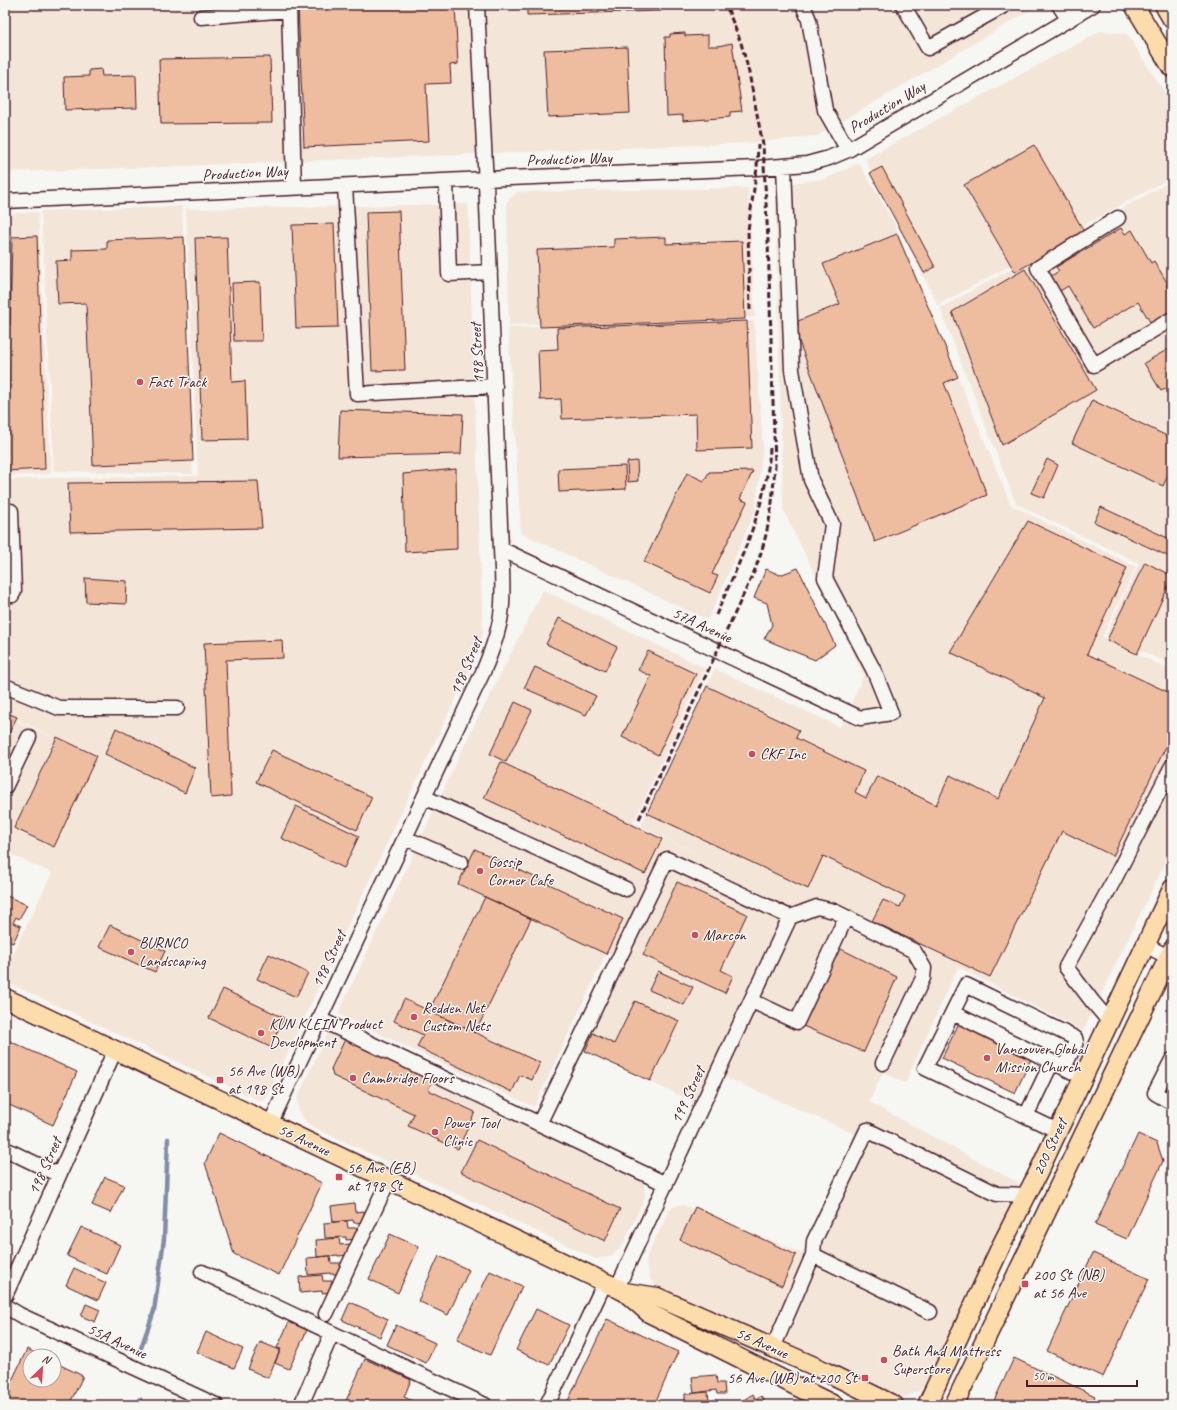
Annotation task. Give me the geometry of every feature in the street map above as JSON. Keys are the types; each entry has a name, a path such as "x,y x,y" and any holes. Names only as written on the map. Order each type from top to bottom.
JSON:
{"main road":[{"path":"1134,5 1172,68"},
{"path":"1164,5 1172,19"},
{"name":"200 Street","path":"927,1405 1002,1244 1058,1132 1109,1020 1172,889"},
{"name":"200 Street","path":"954,1405 1171,955"},
{"name":"56 Avenue","path":"5,998 616,1287 656,1297 814,1366 894,1405"},
{"name":"56 Avenue","path":"616,1287 649,1313 834,1405"},
{"path":"751,1365 759,1354 776,1349"}],"street":[{"name":"198 Street","path":"270,1124 484,672 497,636 503,595 502,549 477,5"},
{"path":"803,5 809,20 825,110 848,150"},
{"path":"903,5 928,48 1005,5"},
{"path":"1059,5 1069,20"},
{"name":"Production Way","path":"5,202 807,164 848,150 1093,5"},
{"path":"201,16 289,8 294,188"},
{"name":"57A Avenue","path":"502,549 860,718 891,713 874,671 825,578 832,524 811,480 792,370 784,166"},
{"path":"446,181 449,274 490,272"},
{"path":"346,186 357,394 495,386"},
{"path":"1118,218 1038,268 1094,365 1172,318"},
{"path":"5,511 10,511 14,591 12,595 5,594"},
{"path":"5,686 59,708 177,708"},
{"path":"5,787 29,737"},
{"path":"1109,1020 1092,1002 1066,967 1114,880 1172,766"},
{"path":"424,797 626,889"},
{"path":"405,838 461,862"},
{"path":"539,1124 667,859 790,917 816,907 834,911 914,951 924,968 923,978 883,1063"},
{"name":"199 Street","path":"547,1405 616,1287 666,1184 790,917"},
{"path":"752,1001 797,1022 846,917"},
{"path":"1145,945 1171,955"},
{"path":"1026,1116 1058,1065 1076,1042 1075,1038 966,985 925,1068 1058,1132"},
{"path":"953,1013 1083,1077"},
{"path":"320,1019 666,1184"},
{"name":"198 Street","path":"5,1296 115,1050"},
{"path":"1172,1060 1155,1093 1172,1103"},
{"path":"776,1349 813,1256 814,1241 867,1130 997,1194 1027,1195"},
{"path":"5,1149 59,1175"},
{"path":"326,1314 389,1180"},
{"path":"813,1256 930,1312"},
{"path":"202,1272 485,1405"},
{"name":"55A Avenue","path":"5,1306 20,1315 216,1405"},
{"path":"301,1405 332,1333"}],"shaded area":[{"path":"5,5 1039,5 817,136 746,143 5,172"},
{"path":"1101,31 1127,34 1172,104 1172,177 938,305 865,159"},
{"path":"859,163 894,223 1011,505 1136,567 1102,637 1172,671 1172,849 1083,1031 958,967 905,1083 883,1072 869,1102 1022,1185 927,1382 919,1391 904,1397 892,1395 661,1290 651,1281 646,1265 647,1256 670,1209 678,1205 683,1205 802,1253 855,1134 718,1074 702,1106 581,1049 623,959 444,877 606,954 534,1107 338,1014 465,744 543,590 705,668 633,823 711,861 641,826 715,669 840,727 864,675 783,509 775,185 825,179"},
{"path":"1172,181 1172,665 1106,635 1139,563 1016,504 940,308"},
{"path":"748,188 755,317 509,325 507,201 517,192"},
{"path":"468,204 483,634 470,668 268,1094 263,1100 256,1099 5,981 5,970 52,873 5,852 5,715 71,746 5,713 5,480 198,476 186,209"},
{"name":"Fast Track","path":"182,206 193,474 54,471 41,211"},
{"path":"38,212 51,474 5,476 5,214"},
{"path":"754,321 763,447 755,511 708,620 521,533 508,328"},
{"path":"330,1028 486,1103 644,1183 645,1197 623,1245 619,1250 608,1257 596,1259 313,1127 306,1122 299,1112 297,1102 298,1097"}],"building":[{"path":"298,5 455,5 458,64 450,65 451,83 426,84 429,141 304,147"},
{"path":"527,5 661,5 661,11 527,15"},
{"path":"685,33 685,36 708,35 708,46 718,46 732,43 742,111 730,112 730,117 683,121 683,115 667,116 665,37 670,37 670,34"},
{"path":"627,47 630,113 548,117 544,50"},
{"path":"270,57 272,123 161,124 159,59"},
{"path":"101,69 102,76 136,75 137,108 65,110 64,77 89,76 89,70"},
{"path":"1034,145 1085,233 1015,272 964,185"},
{"path":"882,167 935,267 924,273 870,173"},
{"path":"399,211 405,370 372,371 366,212"},
{"path":"334,224 338,327 296,328 292,225"},
{"path":"1121,228 1125,234 1132,230 1151,263 1154,261 1168,284 1166,285 1172,295 1172,313 1152,325 1138,302 1093,328 1068,286 1060,291 1051,276 1059,271 1056,267"},
{"path":"897,234 958,377 944,383 987,495 875,542 798,339 798,321 840,304 823,264"},
{"path":"37,236 45,469 5,471 5,426 10,426 8,363 5,363 5,325 10,325 12,237"},
{"name":"Fast Track","path":"184,237 193,461 93,465 86,303 58,304 56,261 72,260 72,250 107,249 107,240"},
{"path":"227,237 232,382 245,381 247,439 202,440 195,238"},
{"path":"666,237 666,244 742,241 745,319 540,327 537,250 614,247 614,239"},
{"path":"1025,269 1096,390 1002,445 952,312"},
{"path":"260,282 262,341 234,341 232,283"},
{"path":"747,321 752,448 697,450 696,414 562,419 561,399 540,400 538,350 558,349 557,328"},
{"path":"1172,347 1172,386 1161,391 1144,363"},
{"path":"1092,400 1171,438 1172,466 1163,486 1072,443"},
{"path":"340,410 463,414 461,454 338,457"},
{"path":"1047,459 1058,465 1044,498 1031,493"},
{"path":"637,461 638,481 628,482 627,462"},
{"path":"625,466 626,489 559,492 558,469"},
{"path":"456,469 457,549 405,552 403,474"},
{"path":"753,471 740,499 747,502 712,574 718,576 710,593 644,562 687,473 704,481 709,472"},
{"path":"258,481 262,528 70,532 68,483"},
{"path":"1101,507 1172,540 1172,558 1094,522"},
{"name":"CKF Inc","path":"1028,521 1127,568 1087,654 1172,694 1172,734 1113,856 1062,831 990,977 872,921 883,900 900,907 905,896 823,856 808,889 647,813 707,686 799,730 796,738 864,771 855,792 866,798 877,776 936,805 950,775 998,799 1045,698 950,652"},
{"path":"1145,562 1172,576 1172,578 1137,654 1107,640"},
{"path":"798,568 835,645 815,660 764,639 772,625 767,603 754,598 766,569 780,575"},
{"path":"85,578 127,581 126,604 86,602"},
{"path":"559,618 617,647 605,671 546,644"},
{"path":"282,640 283,658 226,660 231,796 211,798 204,643"},
{"path":"648,651 696,674 658,755 622,737 651,676 638,670"},
{"path":"535,667 596,696 586,715 524,688"},
{"path":"515,702 532,710 506,762 490,754"},
{"path":"5,712 17,717 5,741"},
{"path":"116,728 195,768 185,793 105,754"},
{"path":"57,737 97,756 54,847 14,828"},
{"path":"272,750 372,797 357,830 256,782"},
{"path":"501,762 662,839 645,874 484,798"},
{"path":"296,806 359,836 344,868 281,838"},
{"path":"475,849 623,919 606,954 458,884"},
{"name":"Marcon","path":"677,882 747,914 721,970 733,976 725,993 643,955"},
{"path":"5,895 27,905 19,919 16,917 13,923 21,926 13,943 5,940"},
{"path":"485,897 531,919 475,1033 429,1011"},
{"path":"110,925 165,951 155,972 99,947"},
{"path":"839,948 897,977 864,1052 803,1026"},
{"path":"269,954 308,973 296,997 257,979"},
{"path":"658,971 693,987 684,1005 649,990"},
{"path":"223,989 284,1018 270,1047 209,1018"},
{"path":"404,999 540,1063 532,1080 520,1075 512,1092 417,1047 423,1035 394,1021"},
{"path":"635,1001 679,1021 650,1081 585,1051 593,1033 614,1044"},
{"name":"Vancouver Global Mission Church","path":"959,1023 1032,1057 1015,1093 942,1058"},
{"path":"346,1037 433,1079 428,1090 475,1112 458,1149 408,1126 414,1114 333,1076 331,1069"},
{"path":"5,1039 77,1072 53,1125 5,1103"},
{"path":"219,1133 322,1183 279,1275 234,1254 205,1163"},
{"path":"1138,1134 1157,1143 1163,1161 1127,1239 1095,1225"},
{"path":"477,1140 620,1209 605,1241 461,1172"},
{"path":"105,1177 124,1185 111,1213 92,1205"},
{"path":"354,1203 355,1212 364,1211 365,1222 354,1223 353,1220 333,1222 331,1206"},
{"path":"695,1207 796,1255 782,1286 680,1240"},
{"path":"347,1221 348,1228 357,1228 357,1239 346,1240 346,1237 325,1238 324,1223"},
{"path":"81,1227 120,1245 107,1274 67,1256"},
{"path":"390,1234 419,1247 398,1293 369,1279"},
{"path":"339,1238 340,1245 349,1244 349,1255 317,1257 316,1240"},
{"path":"1093,1253 1149,1279 1103,1377 1047,1351"},
{"path":"330,1256 331,1263 341,1263 341,1274 330,1273 308,1275 307,1258"},
{"path":"439,1256 469,1270 448,1315 418,1301"},
{"path":"74,1268 106,1283 98,1300 66,1285"},
{"path":"490,1271 522,1286 490,1355 457,1340"},
{"path":"322,1275 323,1281 332,1281 333,1292 322,1293 322,1291 300,1293 299,1277"},
{"path":"350,1302 388,1319 380,1337 342,1320"},
{"path":"86,1304 100,1310 95,1322 81,1316"},
{"path":"536,1309 569,1325 549,1365 516,1350"},
{"path":"607,1319 678,1352 654,1405 566,1405"},
{"path":"289,1322 307,1330 289,1369 275,1363 281,1349 277,1348"},
{"path":"396,1325 435,1343 426,1363 387,1345"},
{"path":"206,1332 243,1349 234,1368 197,1352"},
{"path":"260,1342 280,1350 268,1378 248,1369"},
{"path":"1014,1358 1095,1396 1091,1405 992,1405"},
{"path":"22,1359 22,1388 62,1388 62,1366 83,1376 69,1405 5,1405 5,1395"},
{"path":"365,1359 411,1380 404,1397 421,1405 344,1405"},
{"path":"716,1375 717,1383 724,1383 725,1394 717,1394 716,1390 694,1393 692,1377"},
{"path":"708,1392 709,1401 716,1400 717,1405 685,1405 685,1394"},
{"path":"753,1394 756,1400 761,1396 767,1405 744,1405 742,1401"}],"waterway":[{"path":"141,1348 154,1311 164,1239 168,1139"},
{"path":"140,1399 140,1405"}],"railway":[{"path":"639,819 754,572 770,518 772,503 775,466 768,241 763,145 748,68 741,43 726,5"},
{"path":"750,310 748,230 757,168 758,145"},
{"path":"716,615 758,513 764,492 770,448"}],"place":[{"name":"Fast Track","path":"140,382"},
{"name":"CKF Inc","path":"752,754"},
{"name":"Gossip Corner Cafe","path":"480,871"},
{"name":"Marcon","path":"695,935"},
{"name":"BURNCO Landscaping","path":"131,952"},
{"name":"Redden Net Custom Nets","path":"414,1017"},
{"name":"KUN KLEIN Product Development","path":"261,1033"},
{"name":"Vancouver Global Mission Church","path":"987,1058"},
{"name":"Cambridge Floors","path":"353,1078"},
{"name":"56 Ave (WB) at 198 St","path":"220,1080"},
{"name":"Power Tool Clinic","path":"435,1132"},
{"name":"56 Ave (EB) at 198 St","path":"339,1177"},
{"name":"200 St (NB) at 56 Ave","path":"1025,1284"},
{"name":"Bath And Mattress Superstore","path":"884,1360"},
{"name":"56 Ave (WB) at 200 St","path":"865,1378"}]}
